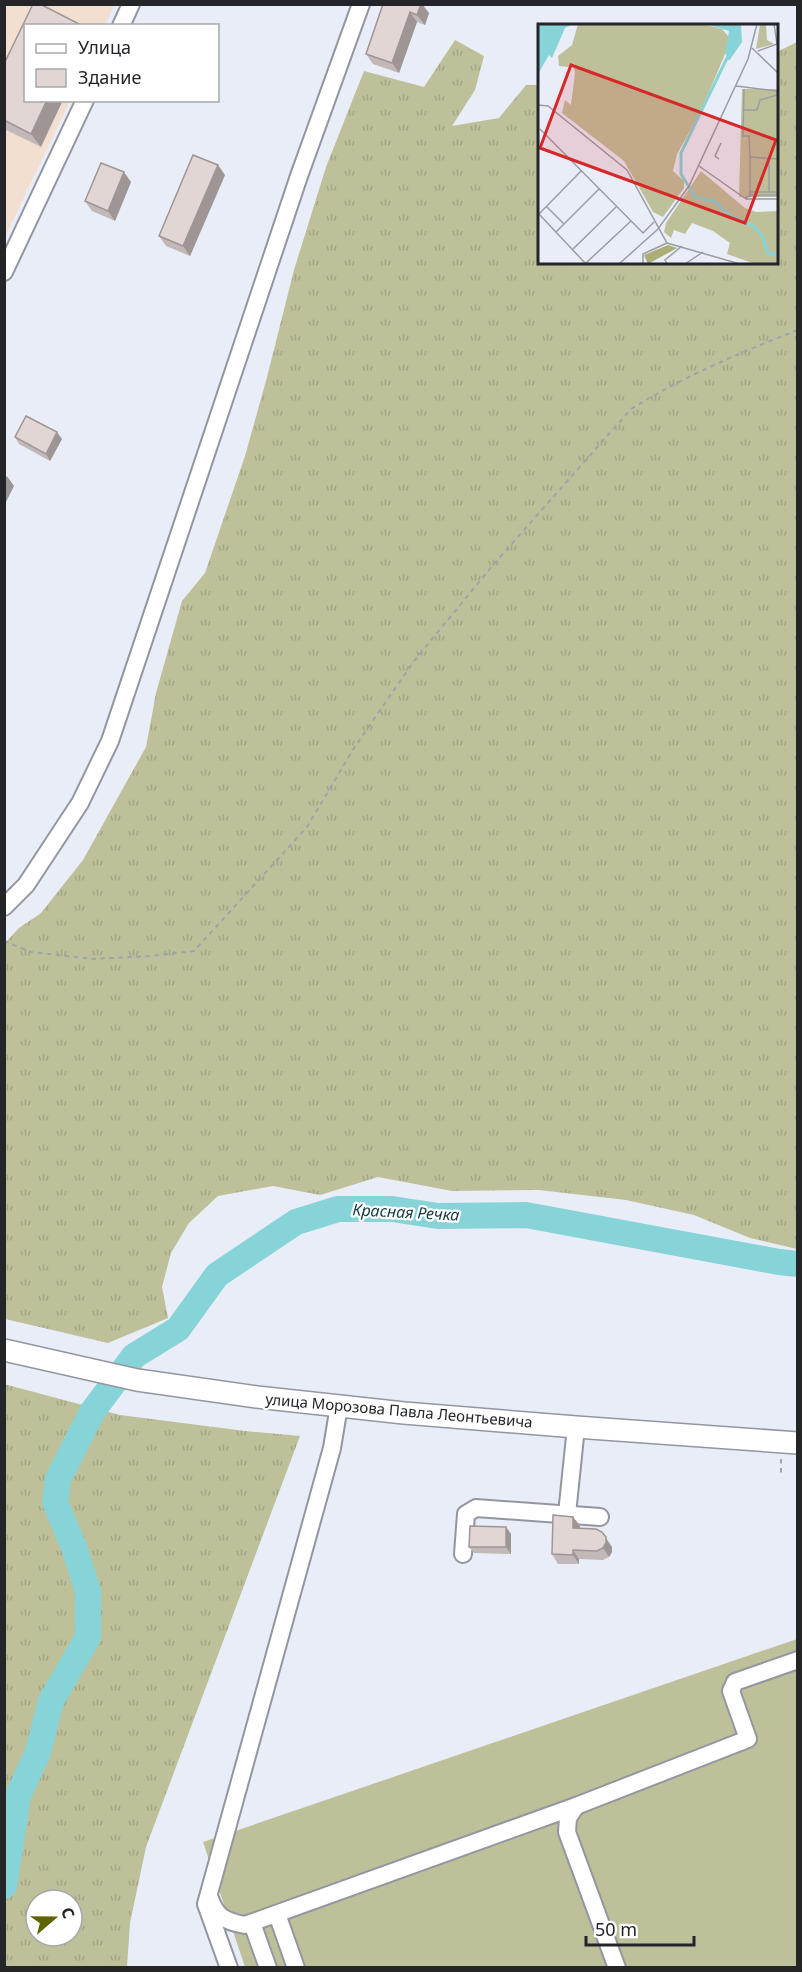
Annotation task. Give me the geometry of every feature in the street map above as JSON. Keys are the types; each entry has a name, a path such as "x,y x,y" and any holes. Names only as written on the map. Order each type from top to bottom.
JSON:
{"main road":[{"name":"улица Морозова Павла Леонтьевича","path":"4,1350 137,1380 257,1397 576,1427 798,1443"}],"street":[{"path":"122,24 130,4"},
{"path":"4,907 26,885 80,803 110,741 299,176 361,4"},
{"path":"4,272 84,102"},
{"path":"229,1968 206,1904 332,1449 339,1406"},
{"path":"567,1514 576,1427"},
{"path":"463,1554 466,1514 476,1508 600,1517"},
{"path":"209,1896 213,1909 226,1922 245,1925 252,1923 576,1806 748,1739 731,1691 735,1682 798,1660"},
{"path":"576,1806 568,1818 567,1832 617,1968"},
{"path":"277,1914 296,1968"},
{"path":"252,1923 268,1968"}],"path":[{"path":"4,941 32,952 93,959 194,951 308,827 354,748 414,661 493,565 631,410 660,392 798,330"}],"shaded area":[{"path":"5,5 115,5 106,24 24,24 24,102 70,102 5,237"}],"green space":[{"path":"455,40 484,56 475,90 452,126 499,118 526,85 538,85 538,264 778,264 778,52 797,42 797,1249 750,1238 694,1215 626,1200 539,1190 452,1191 378,1177 320,1195 273,1186 218,1196 189,1223 171,1253 162,1287 168,1318 108,1343 5,1319 5,943 19,928 41,913 83,860 146,747 156,693 182,601 205,573 245,456 294,270 326,167 364,71 424,87"},
{"path":"4,1384 120,1415 300,1436 146,1847 130,1923 127,1967 5,1967"},
{"path":"797,1639 797,1967 245,1967 203,1842"}],"building":[{"path":"33,4 40,4 79,24 24,24 24,102 46,102 31,134 4,120 4,64"},
{"path":"383,4 421,4 417,15 410,12 392,63 366,54"},
{"path":"193,155 218,165 183,246 159,236"},
{"path":"101,163 124,172 108,211 85,201"},
{"path":"26,416 57,432 46,454 15,437"},
{"path":"553,1515 573,1517 573,1528 596,1529 602,1532 606,1537 606,1543 597,1551 573,1550 573,1555 552,1554"},
{"path":"470,1526 506,1527 506,1547 469,1547"}],"waterway":[{"name":"Красная Речка","path":"4,1886 18,1796 38,1752 51,1701 88,1637 88,1591 74,1547 55,1502 58,1479 92,1412 134,1356 178,1329 217,1275 296,1222 338,1209 392,1209 438,1216 526,1215 798,1264"}]}
